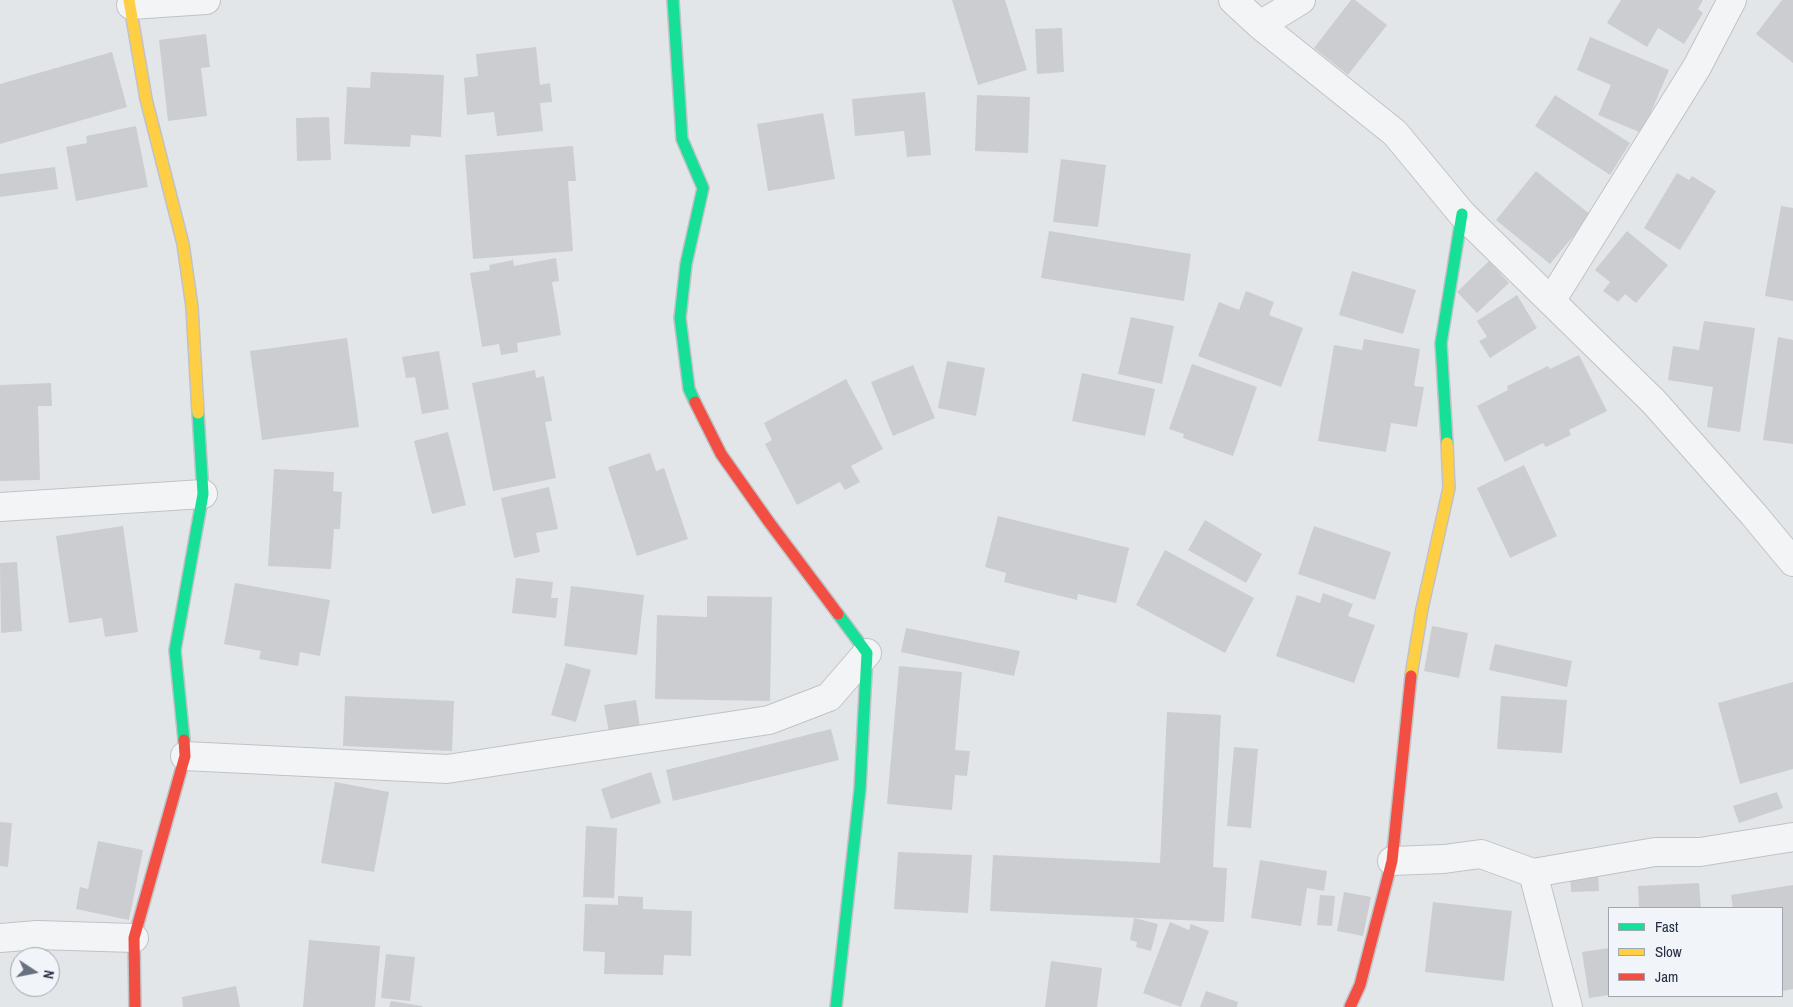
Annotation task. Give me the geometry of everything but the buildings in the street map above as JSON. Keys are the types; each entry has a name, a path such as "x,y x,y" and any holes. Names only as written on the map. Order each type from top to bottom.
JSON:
{"street":[{"path":"135,1007 134,938 185,756 175,650 203,494 192,307 183,244 146,99 130,3 206,0"},
{"path":"673,0 682,139 703,188 686,264 680,318 689,389 721,454 769,522 867,653 860,789 836,1007"},
{"path":"1232,0 1260,25 1396,133 1462,214 1654,402 1793,562"},
{"path":"1260,25 1301,0"},
{"path":"1551,301 1697,67 1732,0"},
{"path":"1350,1007 1360,985 1392,861 1411,679 1422,609 1450,488 1441,343 1462,214"},
{"path":"0,507 203,494"},
{"path":"185,756 447,769 769,720 829,697 867,653"},
{"path":"1392,861 1444,859 1481,854 1534,873 1656,852 1700,852 1793,837"},
{"path":"1534,873 1568,1007"},
{"path":"0,938 37,935 134,938"}],"traffic: fast":[{"path":"673,0 682,139 703,188 686,264 680,318 689,389 695,402"},
{"path":"1447,443 1441,343 1462,214"},
{"path":"184,740 175,650 203,494 198,413"},
{"path":"836,1007 860,789 867,653 838,614"}],"traffic: slow":[{"path":"129,0 146,99 183,244 192,307 198,413"},
{"path":"1411,676 1422,609 1449,488 1447,443"}],"traffic: jam":[{"path":"695,402 721,454 838,614"},
{"path":"1350,1007 1360,985 1392,861 1411,676"},
{"path":"135,1007 134,938 185,756 184,740"}]}
